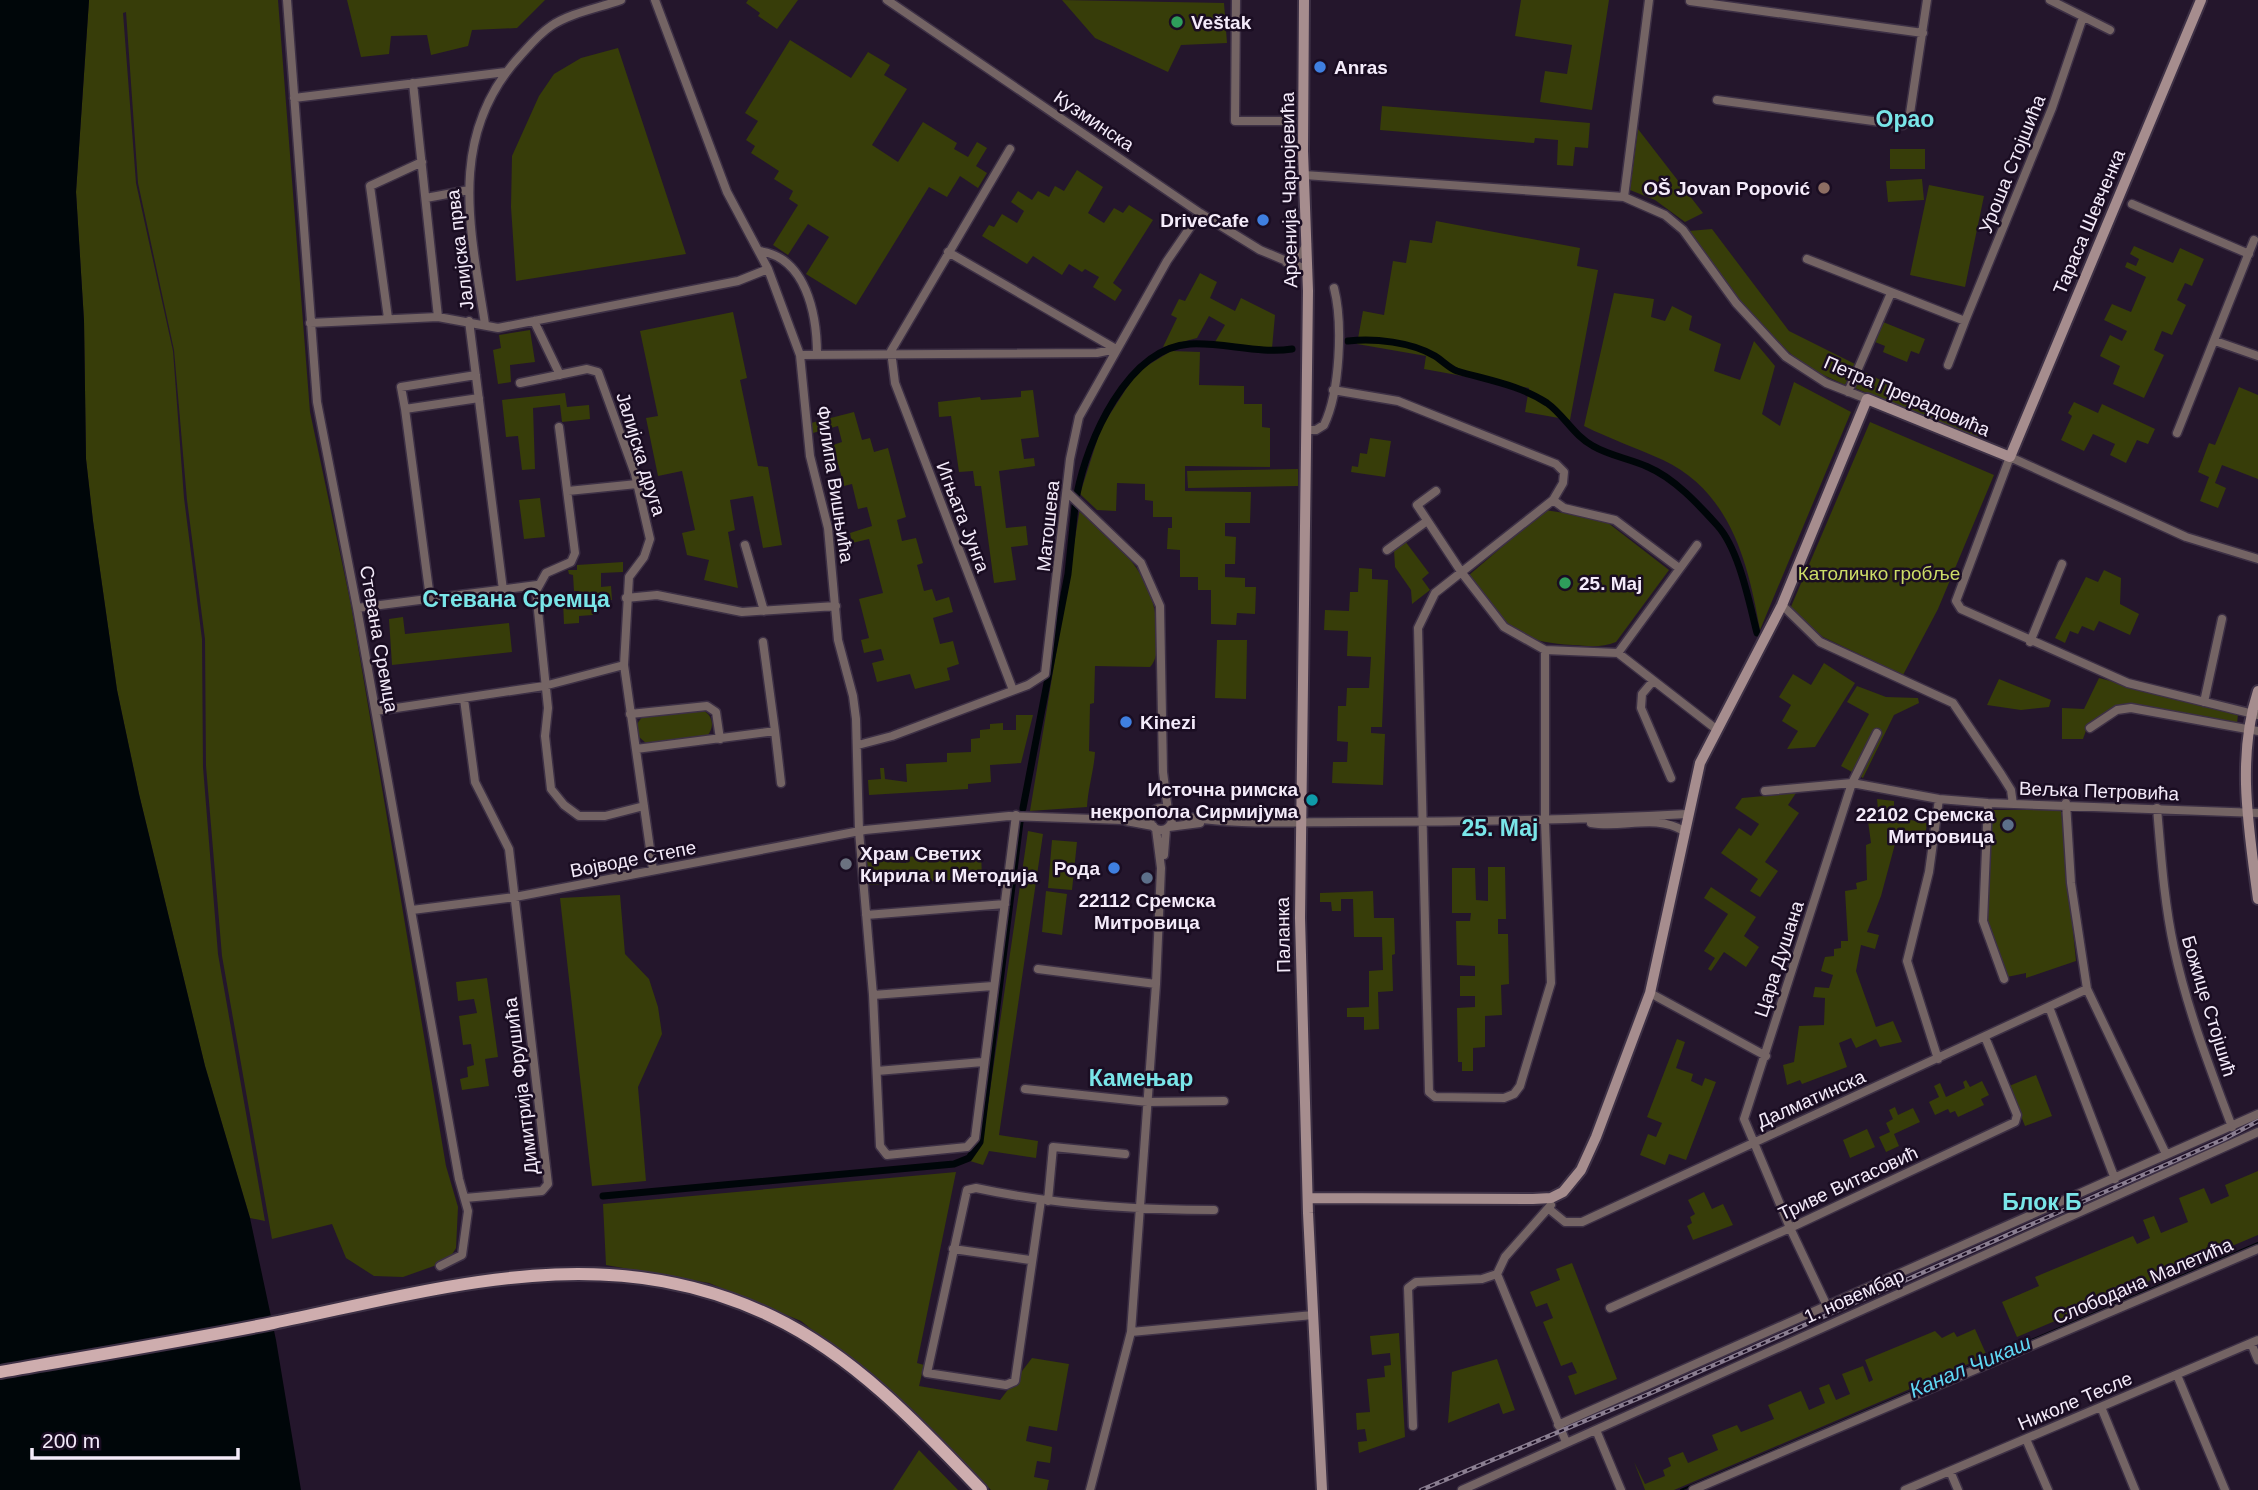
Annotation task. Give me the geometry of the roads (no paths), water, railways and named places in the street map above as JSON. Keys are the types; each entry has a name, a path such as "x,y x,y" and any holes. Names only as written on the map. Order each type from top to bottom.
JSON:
{"main road":[{"path":"0,1372 431,1291 580,1272 640,1276 732,1300 774,1317 833,1354 922,1429 981,1490"}],"street":[{"name":"Стевана Сремца","path":"287,0 317,402 468,1218 464,1251 455,1260 440,1266"},
{"name":"Јалијска прва","path":"621,0 553,24 506,72 477,124 469,166 469,190 474,253 485,324 498,328 738,281 768,269"},
{"name":"Филипа Вишњића","path":"655,0 727,192 768,269 800,355 810,456 828,528 838,640 853,696 858,745 859,831"},
{"name":"Кузминска","path":"887,0 1200,213 1260,250 1308,271"},
{"path":"1237,0 1236,121 1282,121"},
{"name":"Арсенија Чарнојевића","path":"1304,0 1304,175 1308,271 1306,380"},
{"path":"1624,197 1649,0"},
{"path":"1717,100 1896,126 1906,124 1910,117 1927,0"},
{"path":"2050,0 2110,30"},
{"name":"Тараса Шевченка","path":"2010,457 2201,0"},
{"path":"1690,1 1923,33"},
{"name":"Уроша Стојшића","path":"1948,365 2052,108 2083,17"},
{"path":"294,98 506,72"},
{"path":"413,83 438,317"},
{"path":"891,353 947,252 1010,149"},
{"path":"388,318 369,186 422,162"},
{"name":"Петра Прерадовића","path":"1304,175 1624,197 1665,215 1683,230 1736,303 1786,357 1806,373 2010,457 2195,541 2258,559"},
{"path":"426,198 469,190"},
{"path":"2132,204 2249,254"},
{"name":"Матошева","path":"858,745 892,736 1040,680 1047,669 1070,459 1079,417 1167,261 1200,213"},
{"path":"2177,433 2254,240"},
{"path":"1286,262 1301,254 1307,243"},
{"path":"759,251 773,253 786,260 798,274 817,331 817,355"},
{"path":"947,252 1116,349"},
{"path":"1807,259 1965,321"},
{"path":"1306,430 1316,430 1324,425 1333,390 1338,317 1334,288"},
{"path":"1848,392 1891,293"},
{"path":"310,323 438,317 485,324"},
{"path":"469,321 503,590"},
{"path":"534,321 560,375"},
{"path":"2215,341 2258,356"},
{"path":"800,355 1097,354 1116,349"},
{"name":"Игњата Јунга","path":"891,353 895,383 1013,690"},
{"name":"Јалијска друга","path":"520,383 587,369 599,374 637,484 650,539 644,556 629,577 624,665 653,870"},
{"path":"430,598 401,387 476,375"},
{"name":"Паланка","path":"1306,380 1300,822 1308,1198 1322,1490"},
{"path":"1333,390 1406,404 1556,464 1562,467 1564,477 1553,500 1435,593 1418,628 1420,824 1429,1092 1435,1097 1504,1098 1514,1094 1520,1086 1551,983 1545,822 1545,650"},
{"path":"405,409 479,398"},
{"path":"1413,1426 1408,1288 1416,1282 1482,1279 1497,1274 1505,1257 1581,1170 1611,1102 1650,993 1700,763 1782,605 1867,400"},
{"path":"559,426 575,559 546,573 537,585 535,598 548,708 545,736 549,778 558,799 572,813 589,817 644,806"},
{"path":"2010,457 1955,601 1961,609 2127,683 2254,714"},
{"path":"568,492 637,484"},
{"path":"1436,491 1417,505 1462,573 1504,627 1545,650 1618,653 1716,729"},
{"path":"1068,493 1141,563 1160,606 1163,772 1161,796 1154,812 1154,827 1161,868"},
{"path":"1553,500 1564,508 1615,520 1679,568"},
{"path":"1387,550 1427,521"},
{"path":"745,545 764,611"},
{"path":"1618,653 1697,545"},
{"path":"2030,642 2062,564"},
{"path":"357,608 537,585"},
{"path":"626,598 657,595 731,611 835,606"},
{"path":"1782,605 1820,642 1953,703 2011,790 2013,804"},
{"path":"2204,702 2222,619"},
{"path":"763,642 781,783"},
{"path":"376,711 544,686 624,665"},
{"path":"1653,681 1642,694 1641,708 1671,778"},
{"path":"2258,691 2245,778 2253,812 2258,899"},
{"path":"464,699 475,782 505,836 515,897"},
{"path":"630,714 709,706 716,713 720,738"},
{"path":"2090,728 2117,710 2132,708 2253,730"},
{"path":"636,749 775,731"},
{"name":"Цара Душана","path":"1827,1306 1790,1228 1744,1119 1852,783 1877,733"},
{"path":"1090,1490 1131,1332 1156,984 1161,868 1169,813 1163,772"},
{"name":"Вељка Петровића","path":"1765,790 1852,783 1939,799 1989,803 2066,803 2253,812"},
{"path":"1938,1059 1912,986 1907,961 1931,862 1939,799"},
{"path":"1989,803 1982,894 1983,921 2004,979"},
{"path":"2066,803 2071,883 2087,989 2165,1154"},
{"name":"Божице Стојшић","path":"2157,808 2166,901 2175,954 2200,1040 2232,1127"},
{"name":"Војводе Степе","path":"1123,820 1154,812 1169,813"},
{"path":"1169,813 1209,821"},
{"path":"1167,828 1209,821 1420,824 1545,822 1687,814"},
{"path":"859,831 873,995 880,1146 887,1155 972,1144 976,1132 1016,815"},
{"name":"Војводе Степе","path":"412,910 515,897 859,831 1016,815 1123,820 1167,828"},
{"path":"1578,820 1611,825 1658,821 1684,831"},
{"name":"Димитрија Фрушића","path":"465,1198 542,1191 548,1187 515,897"},
{"path":"866,915 1004,904"},
{"path":"1038,970 1156,984"},
{"path":"873,995 993,986"},
{"name":"Далматинска","path":"1550,1203 1565,1222 1582,1222 2087,989"},
{"path":"1650,993 1766,1056"},
{"path":"2049,1007 2115,1178"},
{"name":"Триве Витасовић","path":"1610,1308 1790,1228 2015,1122 2017,1115 1985,1037"},
{"path":"877,1071 983,1062"},
{"path":"1025,1090 1147,1102 1224,1101"},
{"name":"1. новембар","path":"1558,1425 2258,1114"},
{"name":"1. новембар","path":"1462,1490 2258,1132"},
{"path":"1125,1154 1053,1147 1044,1200 1030,1260 1017,1376 1013,1383 1006,1385 927,1373 965,1193 973,1188 1044,1200 1141,1210 1214,1210"},
{"path":"1308,1198 1550,1203"},
{"path":"953,1249 1030,1260"},
{"name":"Слободана Малетића","path":"1693,1490 2258,1249"},
{"path":"1497,1274 1566,1442"},
{"path":"1131,1332 1313,1315"},
{"path":"2254,1342 2258,1360"},
{"name":"Николе Тесле","path":"1905,1490 2254,1342"},
{"path":"2177,1375 2225,1490"},
{"path":"2101,1407 2135,1490"},
{"path":"1596,1430 1620,1490"},
{"path":"2026,1439 2048,1490"},
{"path":"1950,1471 1958,1490"}],"waterway":[{"path":"1348,341 1381,341 1415,347 1435,356 1457,371 1526,392 1547,403 1580,437 1593,446 1648,467 1667,478 1694,500 1725,535 1742,576 1757,633"},
{"path":"1077,494 1090,449 1101,424 1129,379 1147,362 1167,349 1190,344 1266,350 1292,349"},
{"path":"1023,808 1068,574 1075,506"},
{"path":"603,1196 954,1164 969,1158 980,1142 1020,822"},
{"name":"Канал Чикаш","path":"1681,1490 2258,1243"}],"railway":[{"path":"1421,1490 1651,1393 2224,1139 2258,1121"}],"place":[{"name":"Veštak","path":"1177,22"},
{"name":"Anras","path":"1320,67"},
{"name":"OŠ Jovan Popović","path":"1824,188"},
{"name":"DriveCafe","path":"1263,220"},
{"name":"25. Maj","path":"1565,583"},
{"name":"Kinezi","path":"1126,722"},
{"name":"Источна римска некропола Сирмијума","path":"1312,800"},
{"name":"22102 Сремска Митровица","path":"2008,825"},
{"name":"Храм Светих Кирила и Методија","path":"846,864"},
{"name":"Рода","path":"1114,868"},
{"name":"22112 Сремска Митровица","path":"1147,878"}],"district":[{"name":"Орао","path":"1905,119"},
{"name":"Стевана Сремца","path":"516,599"},
{"name":"25. Мај","path":"1500,828"},
{"name":"Камењар","path":"1141,1078"},
{"name":"Блок Б","path":"2042,1202"}],"park label":[{"name":"Католичко гробље","path":"1879,573"}]}
